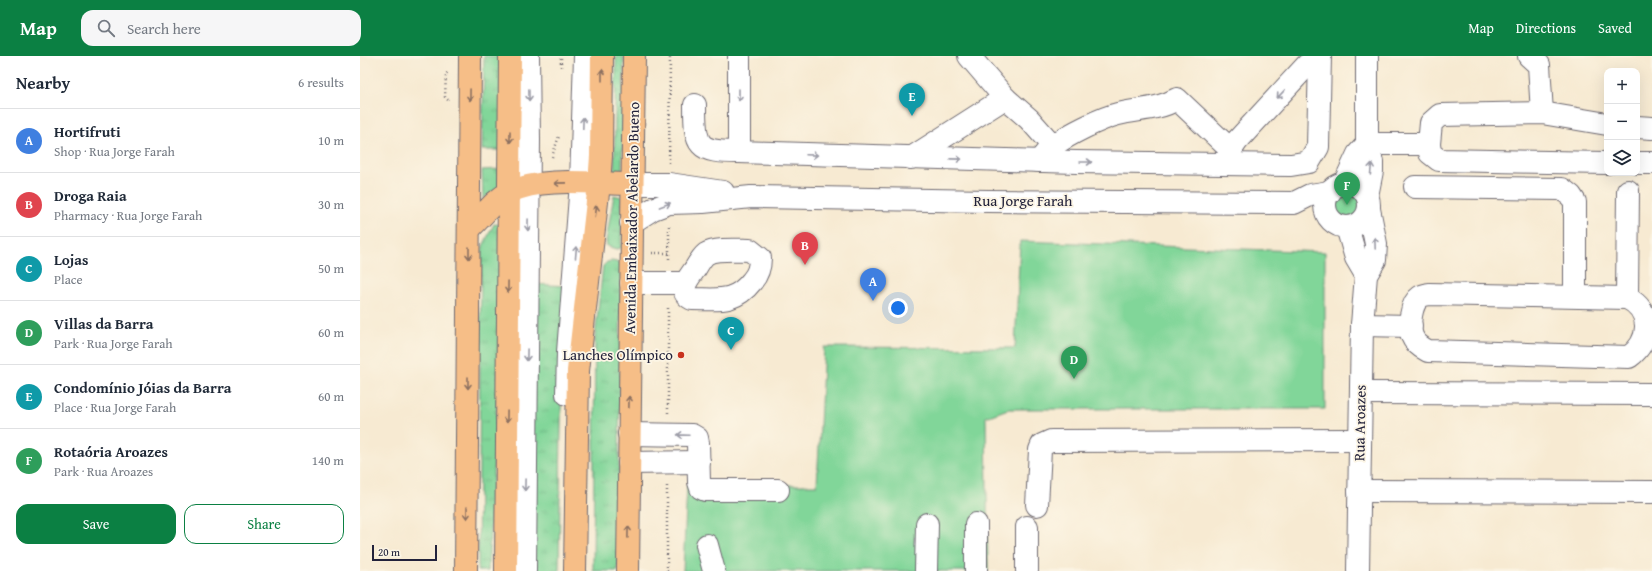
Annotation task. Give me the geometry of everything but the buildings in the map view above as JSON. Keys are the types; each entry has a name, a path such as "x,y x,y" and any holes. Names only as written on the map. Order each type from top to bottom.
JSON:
{"main road":[{"path":"466,571 470,56"},
{"path":"506,571 506,518 519,189 510,56"},
{"path":"576,571 578,371 590,183 602,132 602,56"},
{"name":"Avenida Embaixador Abelardo Bueno","path":"628,571 631,184 634,56"},
{"path":"469,229 491,206 519,189 547,183 631,184"},
{"path":"494,571 506,518"}],"street":[{"path":"524,571 519,189 528,56"},
{"path":"565,571 568,352 590,183 585,56"},
{"path":"739,56 739,152"},
{"path":"969,56 1005,98 1029,120 1046,154"},
{"name":"Rua Aroazes","path":"1358,571 1362,325 1366,276 1375,260 1376,244 1368,202 1372,162 1367,144 1367,56"},
{"path":"1529,56 1539,65 1542,113"},
{"path":"695,105 695,132 697,138 702,145 715,152 911,158 1046,154 1229,156 1291,165 1309,162 1318,147 1312,61"},
{"path":"1229,156 1312,61"},
{"path":"911,158 1005,98"},
{"path":"1046,154 1075,133 1116,114 1155,108 1167,105 1177,99 1229,156"},
{"path":"1604,123 1542,113 1440,115 1431,123 1429,144 1430,152 1439,160 1604,163"},
{"path":"1640,127 1652,128"},
{"path":"1366,276 1339,223 1327,215 1326,203 1358,154 1367,144 1429,144"},
{"path":"1640,163 1652,163"},
{"name":"Rua Jorge Farah","path":"631,184 669,194 704,188 751,197 996,201 1294,203 1310,195 1337,188"},
{"path":"1294,203 1307,213 1339,223 1359,224 1367,215 1368,202 1357,186 1350,184 1337,188"},
{"path":"1415,187 1562,189 1571,196 1575,202 1575,296"},
{"path":"1627,298 1628,191"},
{"name":"Rua Jorge Farah","path":"631,223 653,209 669,194"},
{"path":"631,283 677,283"},
{"path":"1429,294 1627,298 1638,302 1646,313 1648,326 1647,338 1639,350 1629,357 1428,351 1416,343 1412,336 1411,326 1414,303 1420,296 1429,294"},
{"path":"1362,325 1411,326"},
{"path":"1361,393 1652,394"},
{"path":"629,434 692,435 697,438 699,482 701,488 705,490 778,490"},
{"path":"1037,505 1040,450 1042,445 1051,440 1360,440"},
{"path":"629,463 698,462"},
{"path":"1359,491 1652,492"},
{"path":"926,571 927,524"},
{"path":"976,524 976,571"},
{"path":"1026,527 1026,571"},
{"path":"707,545 714,571"}],"path":[{"path":"560,72 561,56"},
{"path":"668,434 677,283 669,253 670,56"},
{"path":"552,158 559,135"},
{"path":"646,253 669,253"},
{"path":"667,571 668,463"}],"green space":[{"path":"484,56 503,56 502,150 482,150"},
{"path":"616,56 624,56 622,174 615,174 614,172"},
{"path":"502,169 500,186 483,199 482,170"},
{"path":"1347,191 1358,195 1362,206 1358,217 1347,221 1336,217 1332,206 1336,195"},
{"path":"614,195 622,197 621,248 616,249 607,246 606,241"},
{"path":"494,224 500,225 500,346 488,571 478,571 481,260 483,246"},
{"path":"1020,241 1325,252 1325,409 1008,409 986,417 988,571 683,571 687,485 817,485 824,347 1015,348"},
{"path":"612,261 621,263 618,571 593,571 595,336 603,266 607,262"},
{"path":"534,284 566,286 562,350 559,571 531,571"}],"place":[{"name":"Condomínio Jóias da Barra","path":"912,116"},
{"name":"Rotaória Aroazes","path":"1347,205"},
{"name":"Droga Raia","path":"805,265"},
{"name":"Hortifruti","path":"873,301"},
{"name":"Lojas","path":"731,350"},
{"name":"Lanches Olímpico","path":"681,355"},
{"name":"Villas da Barra","path":"1074,379"}]}
